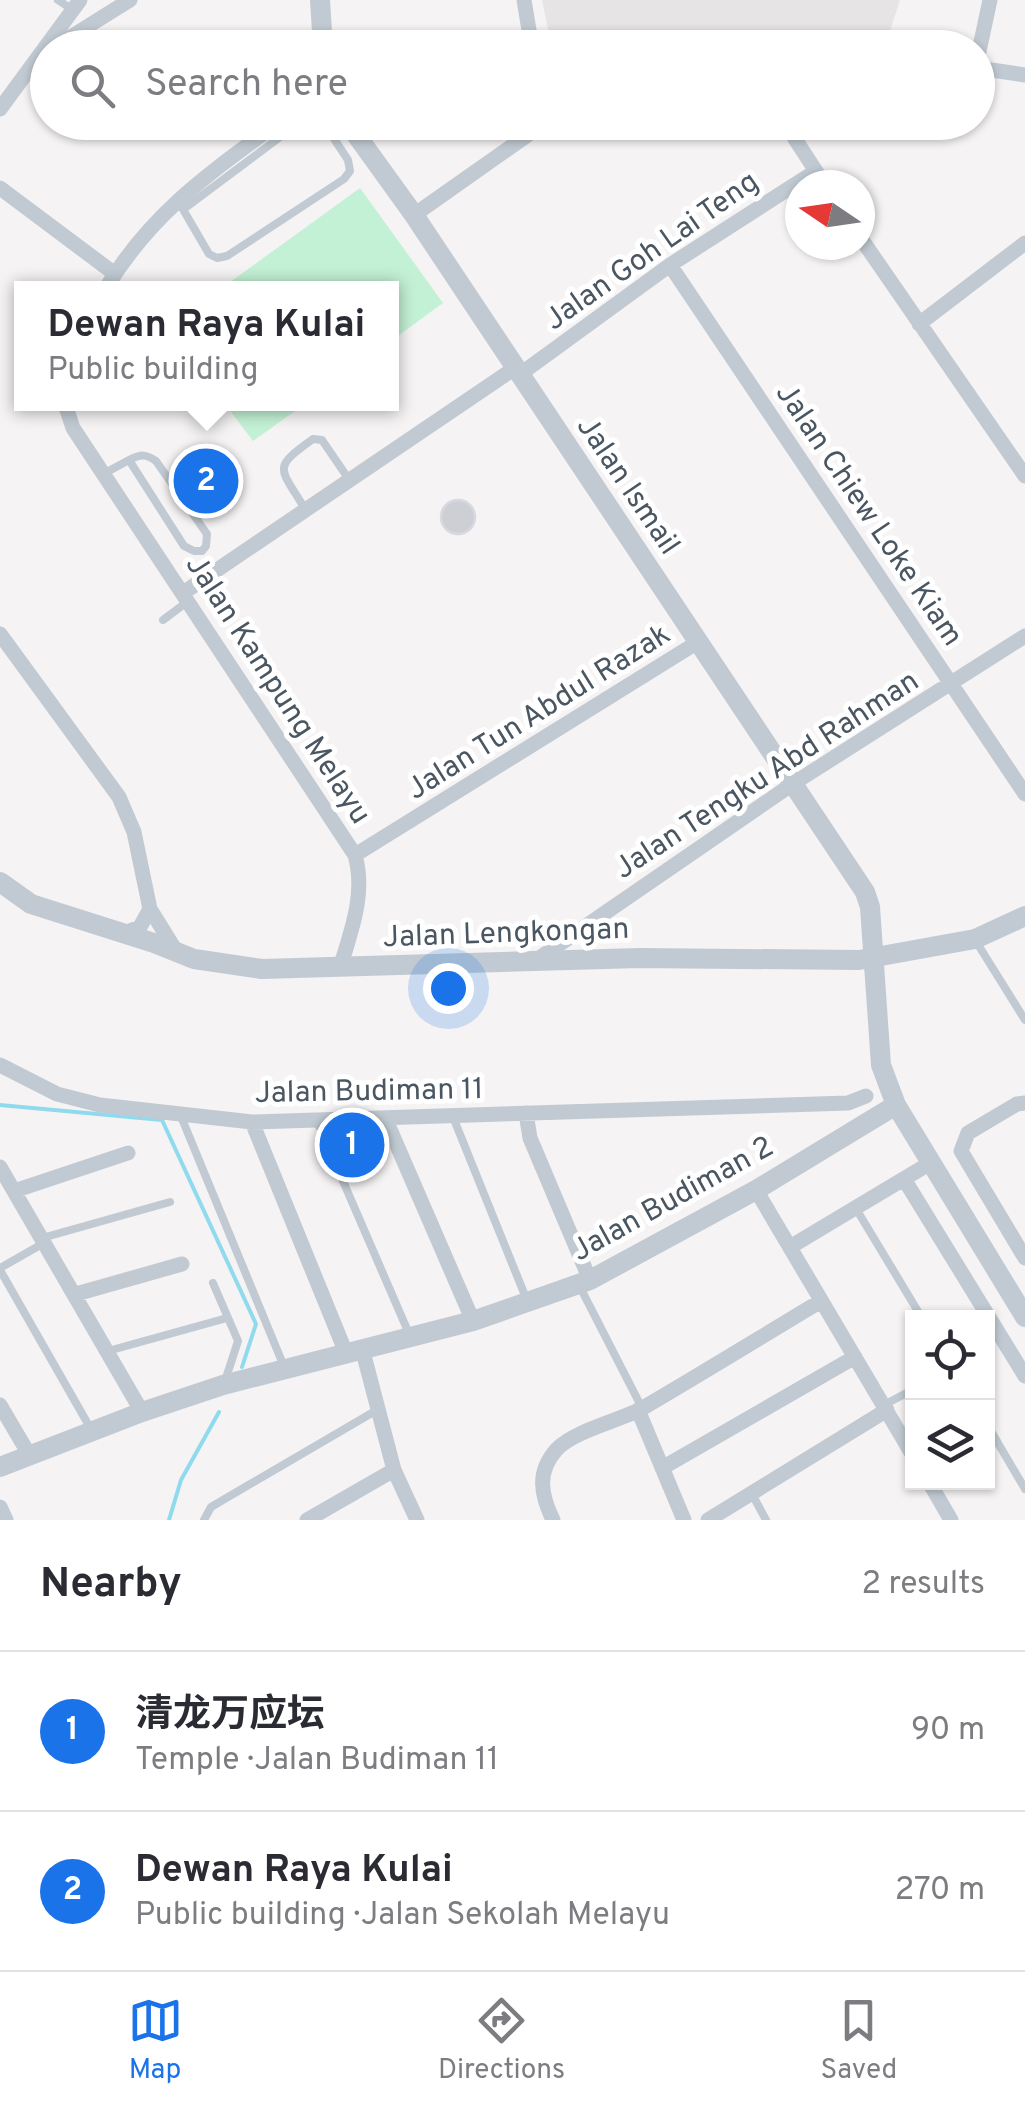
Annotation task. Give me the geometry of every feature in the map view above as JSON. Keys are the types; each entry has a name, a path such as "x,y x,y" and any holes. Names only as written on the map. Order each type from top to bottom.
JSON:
{"street":[{"path":"81,30 130,0"},
{"path":"320,0 322,30"},
{"path":"524,0 529,30"},
{"path":"984,30 990,0"},
{"path":"60,30 76,5"},
{"path":"995,71 1025,75"},
{"path":"0,109 30,72"},
{"path":"0,188 111,281 154,223 257,140"},
{"name":"Jalan Ismail","path":"360,140 860,882 867,1046 878,1092 892,1107 1025,1317"},
{"path":"414,216 521,140"},
{"path":"796,140 816,170"},
{"name":"Jalan Goh Lai Teng","path":"185,598 305,510 517,372 670,266 785,199"},
{"path":"919,324 1025,243"},
{"path":"875,258 1025,476"},
{"name":"Jalan Chiew Loke Kiam","path":"670,266 1025,794"},
{"name":"Jalan Kampung Melayu","path":"67,411 73,428 356,856 360,888 340,968"},
{"path":"0,634 119,797 134,832 150,908 176,951"},
{"name":"Jalan Tengku Abd Rahman","path":"538,959 794,783 1025,636"},
{"name":"Jalan Tun Abdul Razak","path":"356,856 698,642"},
{"name":"Jalan Lengkongan","path":"0,882 31,904 211,963 262,969 538,959 865,959 975,939 1025,916"},
{"path":"122,934 140,927 150,908"},
{"name":"Jalan Budiman 11","path":"0,1065 57,1094 100,1105 252,1122 848,1104 866,1096"},
{"path":"1023,1251 961,1150 968,1134 1025,1102"},
{"name":"Jalan Ismail","path":"892,1107 913,1174 1025,1336"},
{"name":"Jalan Budiman 2","path":"0,1467 142,1412 233,1382 473,1321 584,1282 756,1190 892,1107"},
{"path":"526,1113 530,1138 584,1282"},
{"path":"386,1120 473,1321"},
{"path":"252,1122 354,1350 394,1470 417,1520"},
{"path":"14,1191 128,1154"},
{"path":"0,1168 142,1412"},
{"path":"790,1246 913,1174 979,1310"},
{"path":"756,1190 905,1442"},
{"path":"76,1294 182,1264"},
{"path":"553,1520 541,1485 560,1445 640,1409 821,1301"},
{"path":"995,1342 1025,1376"},
{"path":"662,1468 854,1357"},
{"path":"0,1404 30,1456"},
{"path":"708,1520 886,1408"},
{"path":"640,1409 684,1520"},
{"path":"307,1520 394,1470"},
{"path":"935,1490 952,1520"},
{"path":"0,1507 6,1520"}],"lane":[{"path":"58,0 76,5"},
{"path":"274,140 181,203 210,254 217,258 227,256 344,179 350,171 348,160 335,140"},
{"path":"305,510 282,465 313,438 322,440 350,481"},
{"path":"104,474 129,460 147,455 156,461 206,534 202,550 184,546 129,460"},
{"path":"163,620 185,598"},
{"path":"975,939 1025,1020"},
{"path":"180,1114 285,1369"},
{"path":"454,1116 528,1302"},
{"path":"317,1121 410,1336"},
{"path":"93,1431 0,1269 44,1240 170,1202"},
{"path":"855,1207 917,1310"},
{"path":"584,1282 640,1409"},
{"path":"213,1283 238,1340 233,1382"},
{"path":"108,1351 227,1318"},
{"path":"886,1408 905,1395"},
{"path":"204,1520 211,1507 377,1410"},
{"path":"995,1438 1025,1490"},
{"path":"752,1494 766,1520"}],"shaded area":[{"path":"542,0 900,0 890,30 548,30"}],"green space":[{"path":"360,188 443,303 399,335 399,281 232,281"},
{"path":"230,411 295,411 253,441"}],"building":[{"path":"458,500 470,505 475,517 470,529 458,534 446,529 441,517 446,505"}],"waterway":[{"path":"0,1105 162,1120 256,1324 242,1367"},
{"path":"169,1520 181,1480 219,1412"}],"place":[{"name":"Dewan Raya Kulai","path":"206,481"},
{"name":"清龙万应坛","path":"352,1145"}]}
